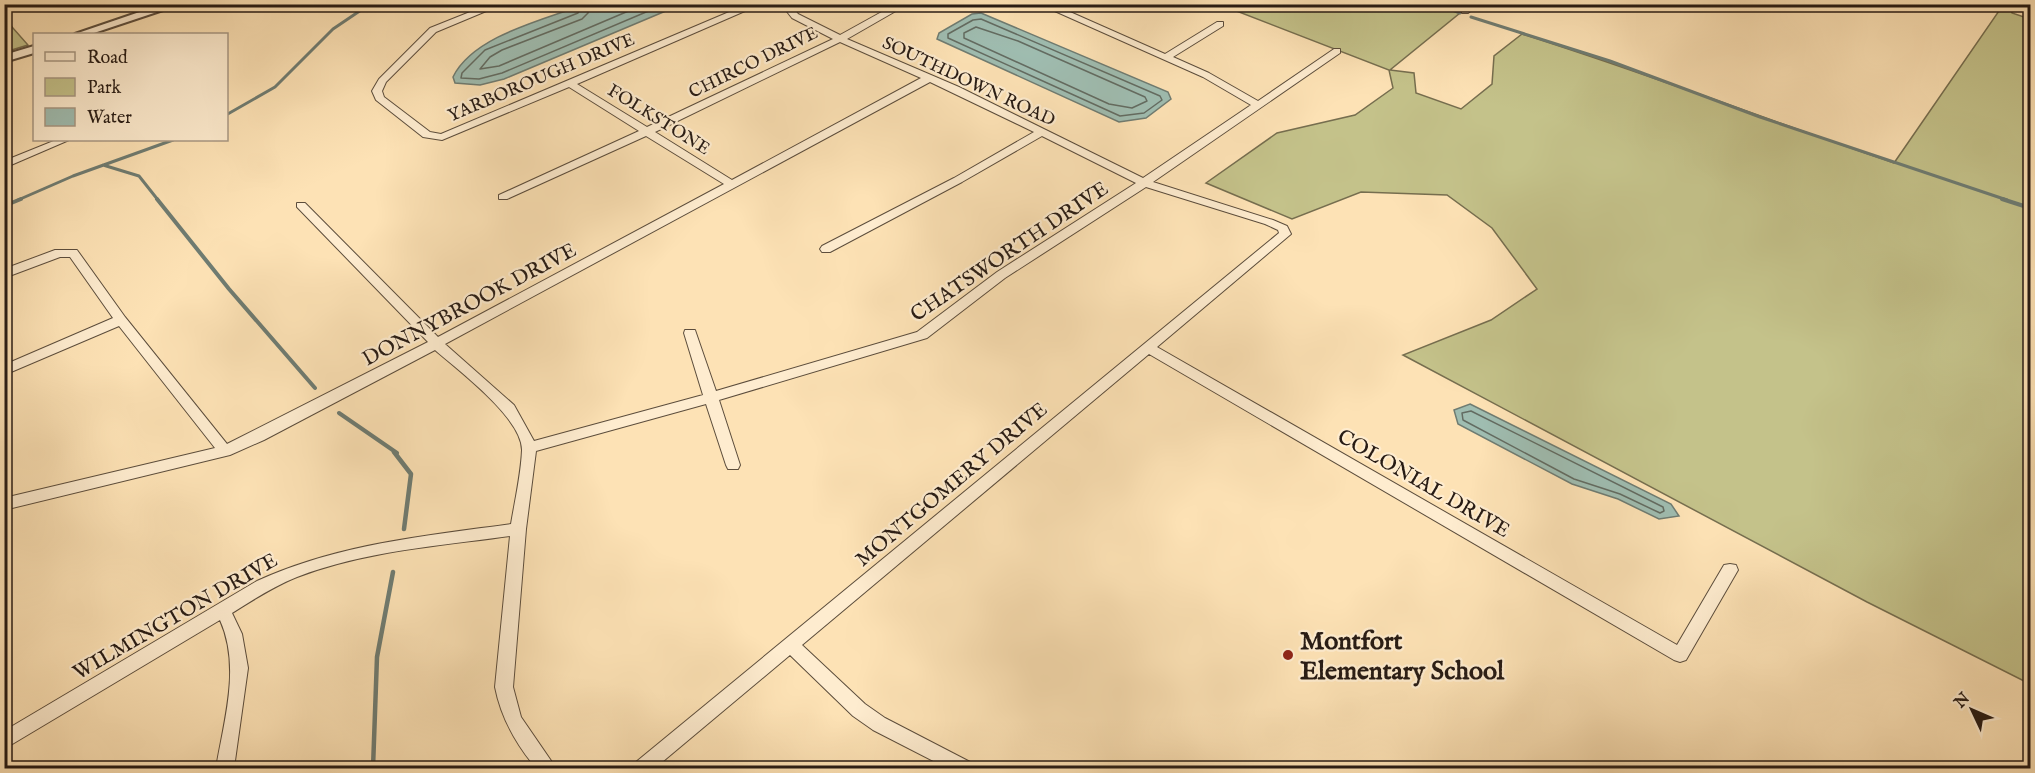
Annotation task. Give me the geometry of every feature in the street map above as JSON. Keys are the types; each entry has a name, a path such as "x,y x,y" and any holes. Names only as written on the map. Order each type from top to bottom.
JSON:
{"street":[{"name":"YARBOROUGH DRIVE","path":"499,4 433,30 378,86 378,94 384,103 427,135 437,138 757,4"},
{"name":"SOUTHDOWN ROAD","path":"785,4 795,16 840,39 965,94 1142,182 1184,198 1269,222 1286,232"},
{"name":"CHIRCO DRIVE","path":"503,197 840,39 904,4"},
{"path":"1465,11 1475,4"},
{"path":"84,33 174,5"},
{"path":"1045,5 1206,75 1258,105"},
{"path":"1167,57 1220,24"},
{"path":"4,59 33,49"},
{"name":"CHATSWORTH DRIVE","path":"529,448 710,398 922,335 1001,275 1112,205 1142,182 1337,51"},
{"name":"DONNYBROOK DRIVE","path":"4,504 225,451 259,436 437,344 927,79"},
{"name":"FOLKSTONE","path":"569,83 731,184"},
{"path":"826,249 958,180 1040,133"},
{"path":"4,165 62,141"},
{"path":"301,205 437,344 509,409 524,434 529,448 518,529 505,666 507,706 523,737 548,768"},
{"name":"MONTGOMERY DRIVE","path":"642,768 1283,238 1286,232"},
{"path":"4,274 68,252 76,255 121,320 225,451"},
{"path":"4,371 121,320"},
{"path":"690,333 733,465"},
{"name":"COLONIAL DRIVE","path":"1148,348 1680,655 1730,570"},
{"name":"WILMINGTON DRIVE","path":"4,741 282,575 318,562 518,529"},
{"path":"223,610 234,634 240,668 225,768"},
{"path":"790,644 859,710 879,724 964,768"}],"green space":[{"path":"1221,5 1437,5 1460,13 1390,70 1414,73 1416,93 1461,109 1492,84 1494,56 1522,34 1894,163 2003,5 2011,7 2012,13 2030,19 2030,684 1867,602 1403,355 1491,320 1537,289 1492,228 1447,195 1361,192 1292,219 1206,183 1277,133 1355,115 1393,88 1389,70"},
{"path":"5,19 28,45 5,52"}],"water":[{"path":"583,5 680,5 504,79 480,85 455,83 453,77 463,63 492,40 510,31"},
{"path":"981,13 1168,92 1171,99 1146,118 1119,122 937,39 939,33 972,14"},
{"path":"1470,404 1671,504 1679,516 1659,519 1618,499 1572,484 1458,424 1454,410"}],"waterway":[{"path":"228,114 275,87 333,29 370,4"},
{"path":"1437,4 1460,13"},
{"path":"1471,17 1610,61 1760,117 2007,200"},
{"path":"103,165 170,141"},
{"path":"18,200 103,165"},
{"path":"103,165 139,176 158,200"},
{"path":"4,206 21,199"},
{"path":"157,199 229,289 315,388"},
{"path":"2002,199 2030,208"},
{"path":"339,413 397,453"},
{"path":"394,452 411,474 404,529"},
{"path":"373,768 377,657 393,572"}],"place":[{"name":"Montfort Elementary School","path":"1288,655"}]}
